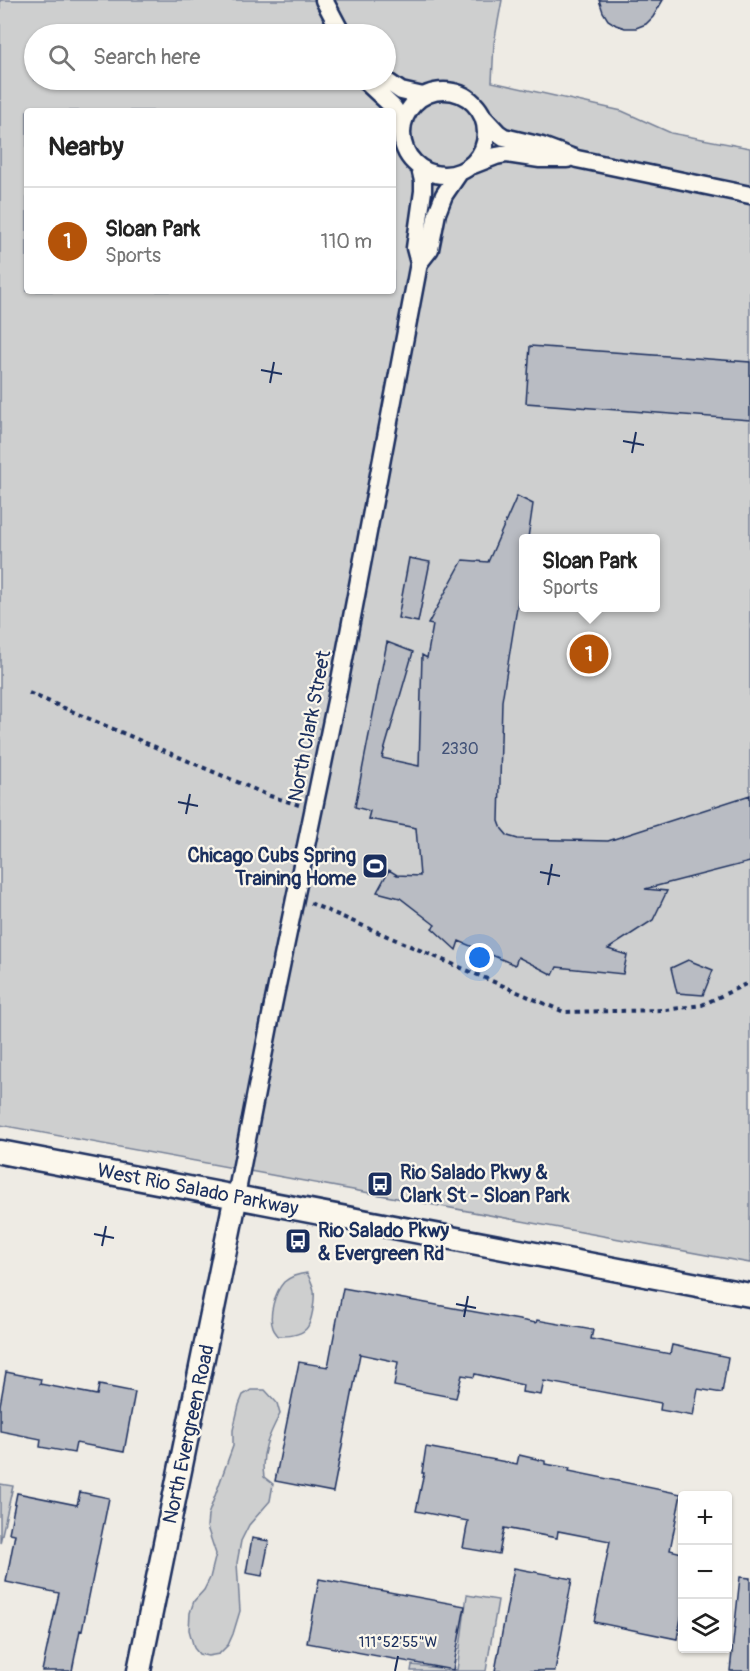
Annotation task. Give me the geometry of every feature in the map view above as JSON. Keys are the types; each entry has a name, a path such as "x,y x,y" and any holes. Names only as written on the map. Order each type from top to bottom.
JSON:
{"main road":[{"name":"West Rio Salado Parkway","path":"0,1152 750,1295"},
{"name":"North Evergreen Road","path":"139,1671 236,1196"}],"street":[{"path":"324,0 337,24"},
{"path":"396,88 423,96"},
{"path":"375,90 394,108"},
{"path":"577,159 540,159 507,154 445,176 436,175 420,168 408,156 402,133 403,122 410,108 423,96 437,91 452,91 472,100 484,118 504,137 542,146 577,159 750,195"},
{"path":"396,112 403,122"},
{"path":"466,169 481,155 486,143 487,131 484,118"},
{"name":"North Clark Street","path":"236,1196 337,696 419,263 415,248 423,191 420,168"},
{"name":"North Clark Street","path":"419,263 430,249 437,213 444,195 466,169"}],"path":[{"path":"29,693 270,796 314,808"},
{"path":"296,897 564,1012 666,1010 702,1005 750,982"}],"shaded area":[{"name":"Chicago Cubs Spring Training Home","path":"0,0 502,0 494,43 492,82 622,111 671,133 750,148 750,1263 0,1125"},
{"path":"307,1273 314,1295 310,1322 303,1331 289,1336 278,1336 273,1328 271,1317 278,1292 289,1278"},
{"path":"251,1390 265,1390 277,1403 280,1414 269,1437 263,1460 264,1477 273,1484 270,1501 249,1525 241,1541 237,1563 240,1611 233,1634 228,1645 219,1654 208,1656 199,1654 194,1648 189,1630 190,1613 194,1601 204,1590 210,1578 216,1554 207,1527 208,1515 233,1446 233,1430 239,1405 243,1395"},
{"path":"0,1484 13,1486 0,1543"},
{"path":"467,1595 498,1600 486,1671 411,1671 412,1665 457,1670"}],"building":[{"path":"599,0 663,0 646,24 636,28 625,28 608,20"},
{"path":"530,346 750,362 750,420 526,403"},
{"path":"517,496 533,504 529,534 519,534 519,595 502,701 499,821 508,836 518,839 608,841 750,795 750,862 645,889 667,891 653,920 608,949 627,955 623,974 557,967 553,975 518,957 515,965 459,941 456,950 432,928 435,925 400,898 377,892 389,870 397,875 420,876 416,828 368,819 370,811 355,807 387,642 413,652 382,758 419,766 422,655 427,658 433,625 428,624 463,560 488,562"},
{"path":"409,558 430,562 418,622 398,618"},
{"path":"688,960 713,970 703,995 677,993 671,968"},
{"path":"343,1288 536,1323 537,1320 593,1330 591,1339 670,1354 672,1345 728,1357 722,1393 698,1389 693,1416 660,1410 661,1403 544,1381 541,1395 522,1392 523,1385 475,1374 474,1377 462,1375 456,1398 394,1386 398,1362 360,1354 333,1492 275,1481 299,1362 328,1367"},
{"path":"6,1372 41,1379 40,1384 97,1395 99,1385 135,1392 124,1452 76,1443 74,1453 40,1447 41,1439 0,1431 0,1405"},
{"path":"426,1447 517,1464 519,1455 545,1461 545,1464 570,1468 569,1471 678,1493 678,1509 670,1550 678,1552 677,1639 594,1622 610,1541 558,1531 557,1538 504,1528 499,1554 463,1548 468,1521 416,1511 424,1473 422,1473"},
{"path":"80,1492 109,1498 82,1631 80,1630 72,1671 42,1671 59,1593 6,1582 15,1534 9,1533 17,1493 77,1505"},
{"path":"252,1538 269,1541 262,1576 246,1573"},
{"path":"514,1568 572,1579 555,1671 495,1671"},
{"path":"740,1577 750,1578 750,1671 730,1671"},
{"path":"319,1579 465,1606 453,1670 307,1643"}],"place":[{"name":"Sloan Park","path":"589,654"},
{"name":"Chicago Cubs Spring Training Home","path":"375,866"},
{"name":"Rio Salado Pkwy & Clark St - Sloan Park","path":"380,1184"},
{"name":"Rio Salado Pkwy & Evergreen Rd","path":"298,1241"}]}
